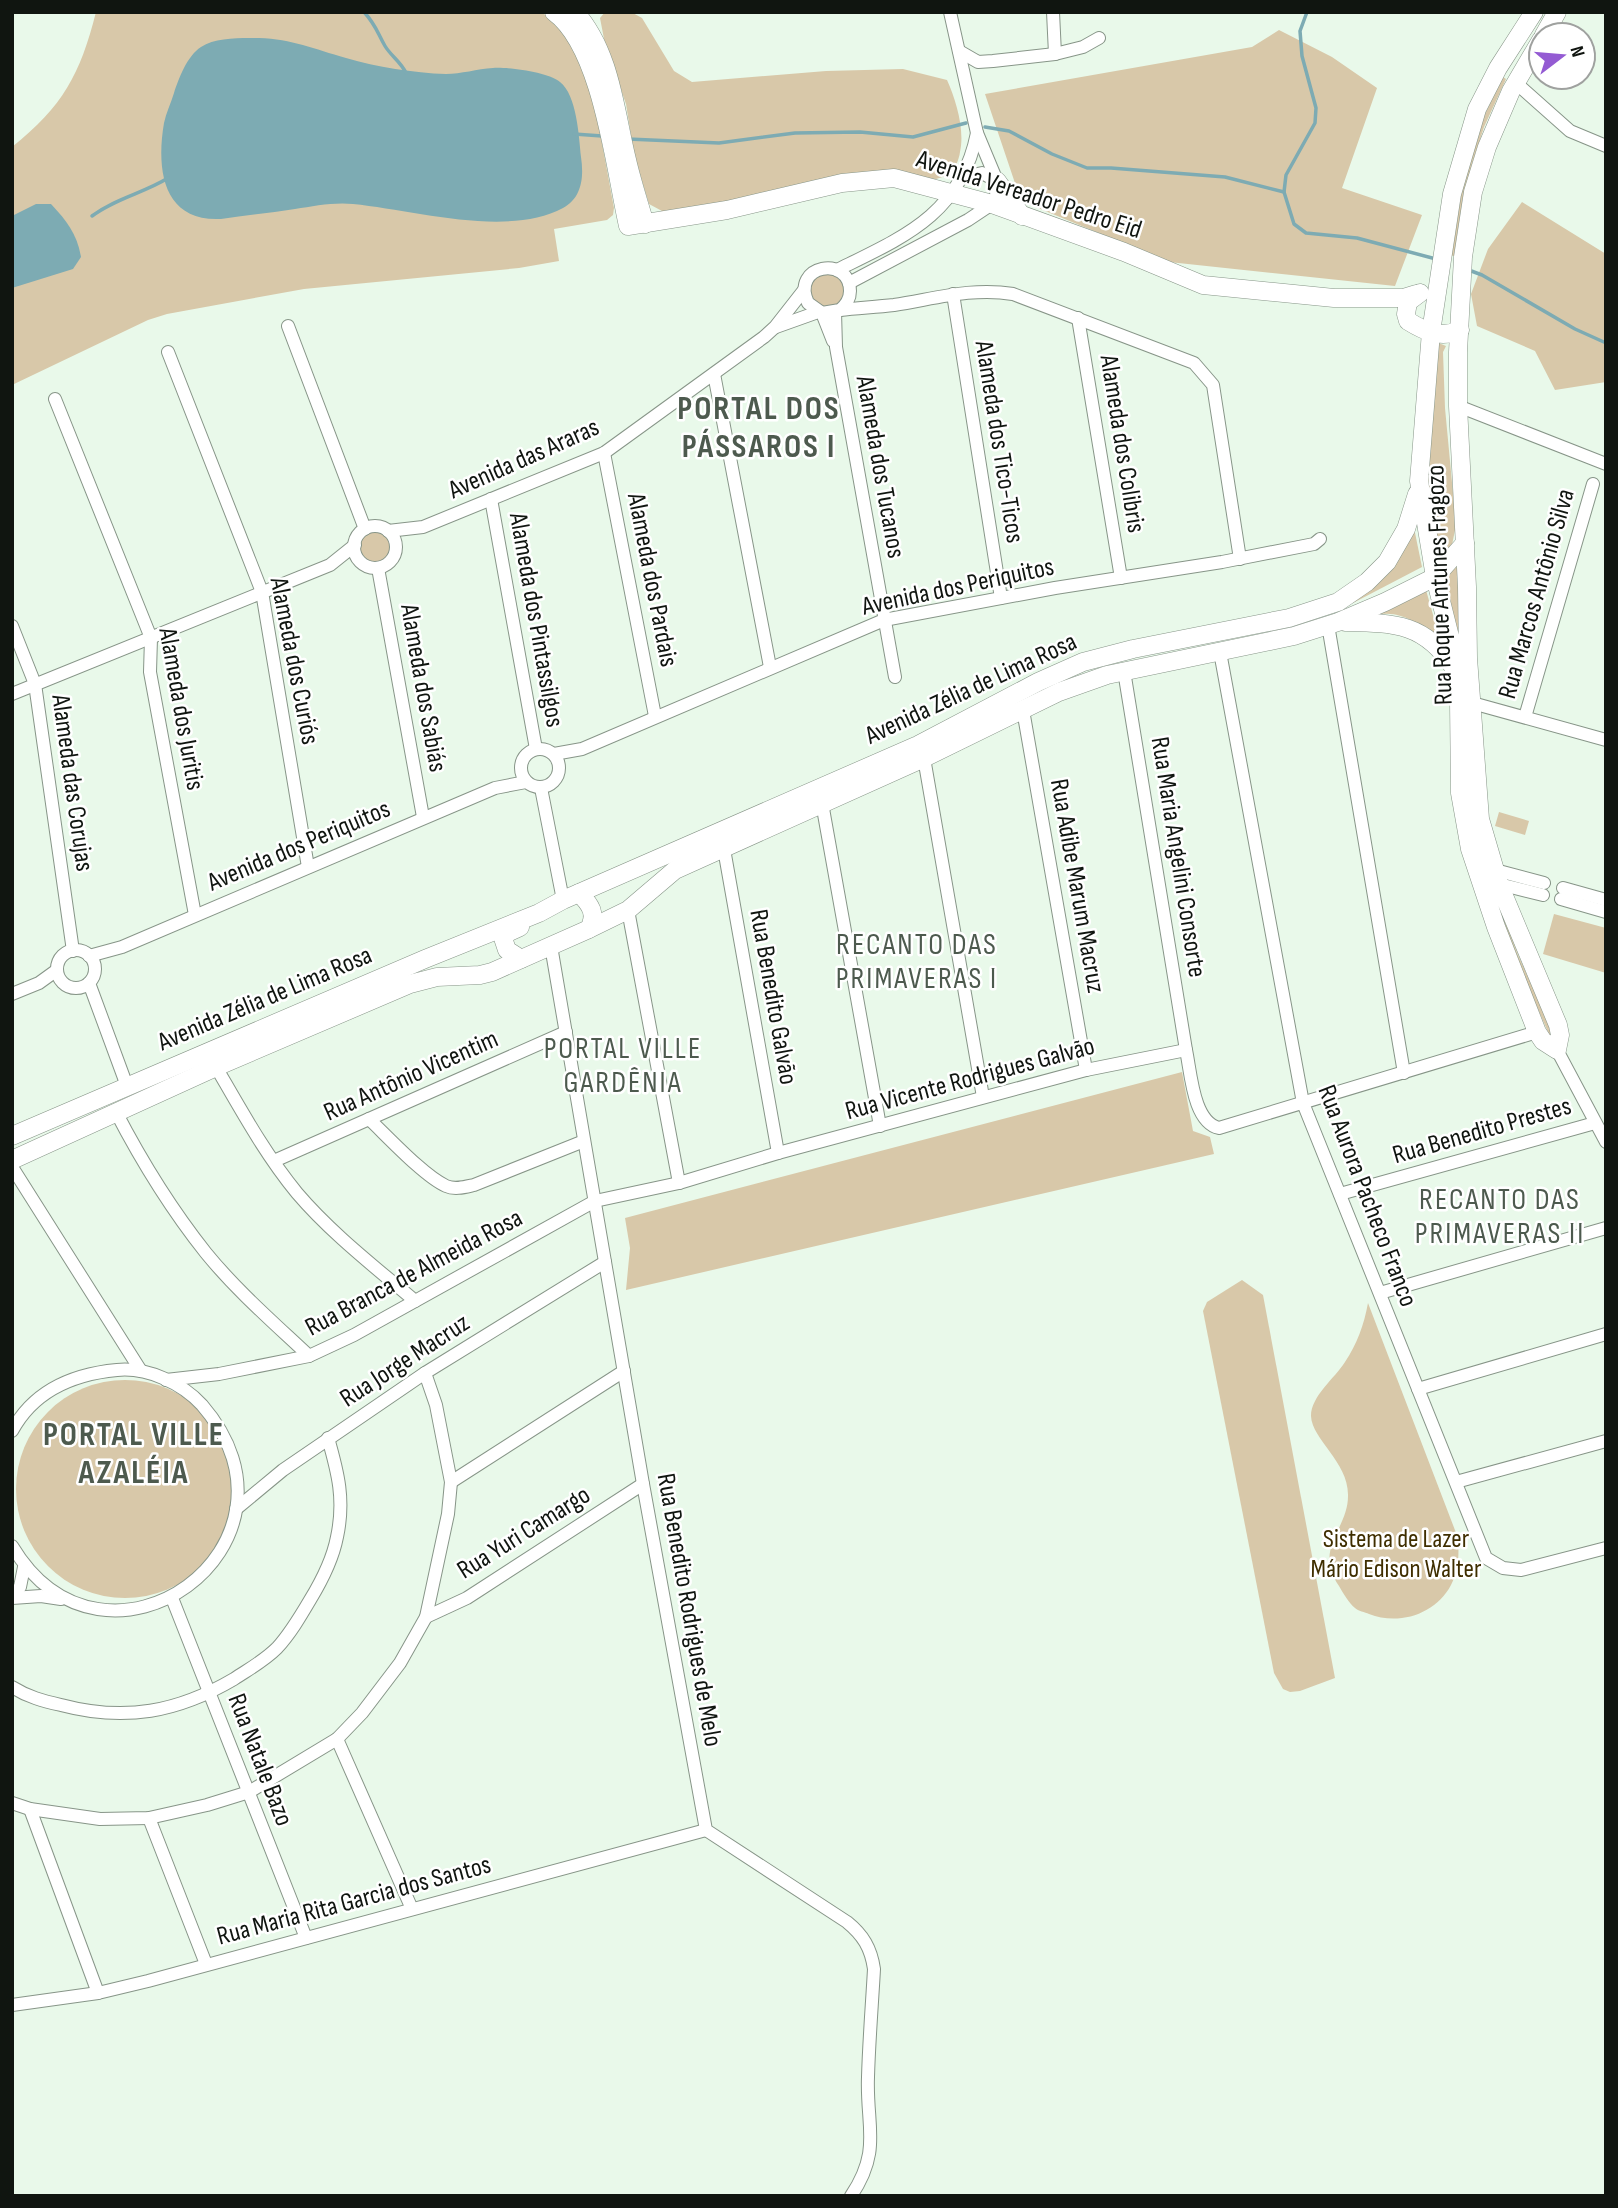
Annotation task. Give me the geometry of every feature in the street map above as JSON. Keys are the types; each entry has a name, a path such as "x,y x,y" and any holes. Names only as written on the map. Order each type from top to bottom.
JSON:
{"main road":[{"path":"554,12 565,20 589,60 636,225"},
{"path":"575,12 597,44 608,77 627,163 636,225"},
{"name":"Rua Roque Antunes Fragozo","path":"1486,898 1495,878 1479,813 1465,701 1455,670 1451,636 1435,577 1419,481 1431,332 1452,194 1477,109 1498,68 1534,12"},
{"name":"Rua Roque Antunes Fragozo","path":"1527,64 1487,148 1473,192 1463,257 1458,406 1465,543 1465,701 1460,793 1471,849 1486,898 1537,1032 1543,1041 1558,1050"},
{"name":"Avenida Vereador Pedro Eid","path":"636,225 727,210 842,183 894,178 992,204 1124,252 1203,285 1334,298 1403,298 1438,284"},
{"path":"997,181 1022,216"},
{"path":"1438,284 1461,290"},
{"path":"1408,321 1406,307 1416,294"},
{"path":"1370,298 1431,332 1446,335 1460,330"},
{"name":"Avenida Zélia de Lima Rosa","path":"12,1136 539,913 918,745 1038,682 1083,662 1133,649 1289,618 1341,600 1374,576 1393,553 1410,517 1419,481"},
{"name":"Avenida Zélia de Lima Rosa","path":"12,1160 216,1067 348,1013 410,984 437,977 480,975 551,946 628,910 675,870 924,758 1059,692 1107,675 1294,636 1333,624 1385,602 1435,577 1465,543"},
{"name":"Avenida Zélia de Lima Rosa","path":"1333,624 1389,623 1414,630 1438,647 1455,670"},
{"name":"Rua Roque Antunes Fragozo","path":"1477,865 1495,878"},
{"path":"1495,878 1558,1025 1558,1050"},
{"path":"571,897 591,906 594,920 589,929"},
{"name":"Avenida Zélia de Lima Rosa","path":"521,959 507,950 503,938 509,932 531,923 539,913"}],"street":[{"path":"950,12 977,133 997,181 996,197 992,204 849,289 829,312 808,303 804,290 807,279 816,270 838,270 928,219 953,193 963,177 977,133"},
{"path":"1053,12 1055,54"},
{"path":"958,51 978,62 1055,54 1083,47 1099,38"},
{"path":"1516,83 1570,131 1606,146"},
{"path":"963,177 982,173 997,181"},
{"path":"900,237 909,252"},
{"path":"838,270 849,289 876,307"},
{"name":"Avenida das Araras","path":"423,527 604,453 775,327 804,290"},
{"name":"Avenida das Araras","path":"775,327 829,312 977,290 1013,294 1195,363 1213,386 1240,559"},
{"name":"Alameda dos Tico-Ticos","path":"953,294 1002,598"},
{"name":"Alameda dos Tucanos","path":"829,312 895,677"},
{"name":"Alameda dos Colibris","path":"1078,318 1121,578"},
{"path":"288,326 365,529"},
{"name":"Alameda dos Curiós","path":"168,352 262,592 308,867"},
{"path":"713,374 770,667"},
{"name":"Alameda dos Juritis","path":"55,399 151,638 150,672 195,915"},
{"path":"1458,406 1606,464"},
{"name":"Alameda dos Pardais","path":"604,453 654,716"},
{"name":"Rua Marcos Antônio Silva","path":"1525,717 1593,484"},
{"name":"Alameda dos Pintassilgos","path":"491,499 536,749"},
{"path":"330,565 355,545 360,533 365,529 377,526 388,531 423,527"},
{"path":"355,545 359,561 366,566 378,568 389,563 396,546 423,527"},
{"path":"388,531 396,546"},
{"name":"Avenida dos Periquitos","path":"582,748 884,620 1240,559 1314,544 1320,539"},
{"path":"12,694 330,565 359,561"},
{"name":"Alameda dos Sabiás","path":"378,568 423,817"},
{"path":"1333,624 1404,1073"},
{"name":"Alameda das Corujas","path":"12,626 36,684 73,951"},
{"name":"Rua Aurora Pacheco Franco","path":"1220,652 1303,1102 1486,1558 1503,1568 1521,1570 1606,1548"},
{"name":"Rua Maria Angelini Consorte","path":"1124,671 1186,1051"},
{"path":"1465,701 1606,740"},
{"name":"Rua Adibe Marum Macruz","path":"1023,710 1086,1070"},
{"path":"495,788 520,768 525,756 536,749 554,754 582,748"},
{"path":"495,788 526,782 541,788 552,784 559,769 582,748"},
{"path":"554,754 559,769"},
{"path":"924,758 983,1097"},
{"path":"520,768 526,782"},
{"name":"Avenida dos Periquitos","path":"122,947 495,788"},
{"path":"541,788 571,897"},
{"path":"822,803 880,1126"},
{"name":"Rua Benedito Galvão","path":"724,849 778,1153"},
{"path":"1495,878 1541,888"},
{"path":"1562,893 1598,901 1606,912"},
{"path":"628,910 678,1182"},
{"name":"Rua Benedito Rodrigues de Melo","path":"551,946 643,1484 706,1830"},
{"path":"89,956 122,947"},
{"path":"59,975 71,988 78,989 89,983 95,970 122,947"},
{"path":"59,975 63,955 73,951 85,952 95,970"},
{"path":"12,993 59,975"},
{"path":"89,983 127,1086"},
{"name":"Rua Antônio Vicentim","path":"274,1161 566,1032"},
{"path":"1186,1051 1199,1110 1215,1128 1537,1032"},
{"name":"Rua Roque Antunes Fragozo","path":"1558,1050 1606,1142"},
{"name":"Rua Vicente Rodrigues Galvão","path":"595,1201 678,1182 1086,1070 1186,1051"},
{"path":"216,1067 249,1125 298,1194 349,1244 415,1301"},
{"path":"116,1112 172,1209 208,1255 248,1299 309,1356"},
{"path":"369,1119 417,1164 446,1186 458,1188 474,1185 584,1141"},
{"name":"Rua Benedito Prestes","path":"1340,1194 1595,1123"},
{"path":"12,1167 141,1371"},
{"name":"Rua Branca de Almeida Rosa","path":"166,1380 231,1372 309,1356 354,1335 595,1201"},
{"path":"1380,1293 1606,1228"},
{"name":"Rua Jorge Macruz","path":"236,1509 328,1438 425,1373 605,1262"},
{"path":"1418,1389 1606,1334"},
{"name":"Rua Branca de Almeida Rosa","path":"14,1428 31,1405 58,1385 89,1372 123,1369 141,1371 166,1380 197,1399 216,1422 230,1449 237,1478 236,1509"},
{"path":"451,1482 624,1371"},
{"path":"12,1803 30,1809 100,1819 149,1818 208,1805 249,1792 337,1739 362,1713 400,1663 426,1617 448,1514 451,1482 436,1405 425,1373"},
{"path":"12,1410 14,1428"},
{"path":"12,1687 27,1696 77,1709 123,1714 153,1712 210,1693 260,1663 290,1632 318,1588 337,1539 342,1496 328,1438"},
{"path":"1456,1482 1606,1441"},
{"name":"Rua Yuri Camargo","path":"426,1617 467,1598 643,1484"},
{"path":"12,1597 68,1600 103,1610 139,1609 173,1598 196,1582 215,1561 229,1536 236,1509"},
{"path":"12,1546 24,1567 44,1586 68,1600"},
{"path":"12,1597 20,1587 24,1567"},
{"name":"Rua Natale Bazo","path":"173,1598 306,1938"},
{"path":"337,1739 412,1909"},
{"path":"30,1809 98,1993"},
{"path":"149,1818 206,1964"},
{"path":"706,1830 847,1922 870,1947 874,1969 868,2076 872,2145 862,2181 851,2196"},
{"name":"Rua Maria Rita Garcia dos Santos","path":"12,2004 98,1993 706,1830"}],"green space":[{"path":"96,12 544,14 561,26 576,47 594,100 614,208 613,215 607,220 554,229 559,261 519,268 304,289 167,314 148,320 12,385 12,147 44,117 67,88 83,54"},
{"path":"605,12 631,12 642,18 674,71 692,82 826,71 903,69 947,80 960,125 961,143 957,163 952,174 936,179 913,178 682,211 662,211 649,204 634,155 626,104 605,44 600,18"},
{"path":"1279,30 1332,57 1377,88 1342,188 1422,215 1395,286 1169,262 1021,201 985,94 1252,47"},
{"path":"1503,77 1506,79 1484,127 1472,164 1455,256 1446,255 1452,221 1477,130"},
{"path":"1522,202 1606,254 1606,382 1555,390 1535,351 1477,326 1471,294 1488,249"},
{"path":"827,273 839,279 845,291 839,303 827,309 815,303 809,291 815,279"},
{"path":"1436,342 1446,346 1443,352 1445,408 1456,525 1452,545 1442,557 1428,511 1425,437"},
{"path":"1413,523 1422,567 1351,602"},
{"path":"376,530 388,536 394,548 388,560 376,566 364,560 358,548 364,536"},
{"path":"1458,568 1463,683 1442,578"},
{"path":"1426,590 1439,636 1401,616 1375,615"},
{"path":"1499,812 1529,821 1525,835 1495,826"},
{"path":"1500,908 1557,1041 1553,1043 1514,956 1497,910"},
{"path":"1554,914 1606,928 1606,973 1543,954"},
{"path":"1182,1072 1193,1131 1210,1137 1214,1154 626,1290 630,1248 625,1218"},
{"path":"1242,1280 1263,1295 1335,1678 1300,1691 1290,1692 1283,1689 1274,1673 1203,1311 1207,1302"},
{"name":"Sistema de Lazer Mário Edison Walter","path":"1368,1303 1458,1538 1456,1574 1451,1585 1436,1603 1416,1615 1404,1618 1381,1617 1356,1609 1346,1598 1332,1573 1330,1550 1347,1508 1347,1484 1337,1462 1317,1434 1311,1416 1319,1394 1341,1368 1353,1348"},
{"path":"125,1380 167,1388 186,1398 202,1412 216,1428 226,1447 234,1489 226,1531 216,1550 202,1566 186,1580 167,1590 125,1598 83,1590 64,1580 48,1566 34,1550 24,1531 16,1489 24,1447 34,1428 48,1412 64,1398 83,1388"}],"water":[{"path":"259,38 293,42 358,61 408,71 446,74 500,68 528,71 554,78 566,88 574,106 582,172 578,193 563,208 540,217 515,221 460,220 346,204 221,219 202,218 186,212 175,202 168,190 161,158 164,123 181,74 196,51 207,44 229,39"},
{"path":"36,204 51,204 62,216 74,235 81,257 73,269 12,288 12,216"}],"waterway":[{"path":"364,12 387,50 406,73"},
{"path":"1307,12 1300,31 1302,56 1316,108 1315,123 1286,175 1284,192 1294,224 1306,233 1357,238 1436,259"},
{"path":"628,139 719,143 795,133 860,132 913,137 966,123"},
{"path":"985,127 1009,131 1052,154 1087,168 1225,177 1284,192"},
{"path":"574,134 602,136"},
{"path":"92,216 168,178"},
{"path":"1466,269 1482,275 1575,329 1606,343"}],"district":[{"name":"PORTAL DOS PÁSSAROS I","path":"759,428"},
{"name":"RECANTO DAS PRIMAVERAS I","path":"917,962"},
{"name":"PORTAL VILLE GARDÊNIA","path":"623,1066"},
{"name":"RECANTO DAS PRIMAVERAS II","path":"1500,1217"},
{"name":"PORTAL VILLE AZALÉIA","path":"134,1454"}]}
